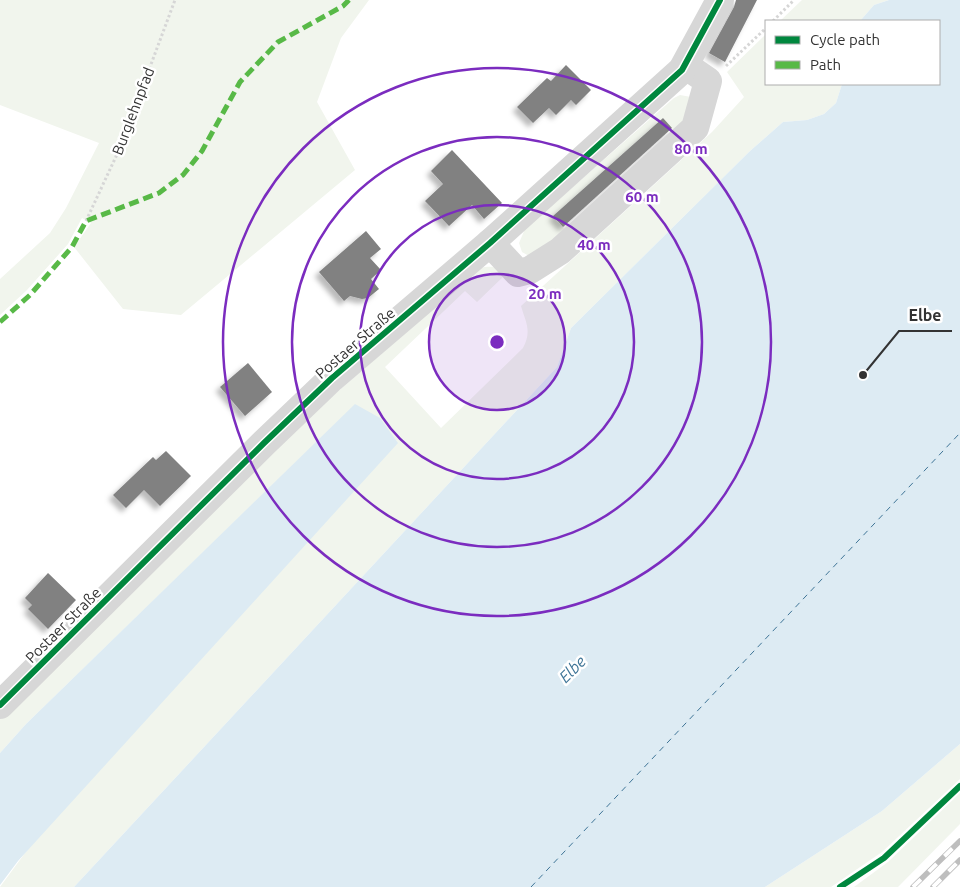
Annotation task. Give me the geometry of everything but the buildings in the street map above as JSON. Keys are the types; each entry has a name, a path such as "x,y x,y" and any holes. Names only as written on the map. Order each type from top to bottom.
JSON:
{"street":[{"name":"Postaer Straße","path":"0,705 325,385 490,243 682,70 720,0"},
{"path":"490,243 518,273 530,270 560,251 695,128 708,81 692,70 682,70"}],"path":[{"path":"774,20 794,0"},
{"path":"708,81 765,29"}],"shaded area":[{"path":"0,0 369,0 341,38 317,102 355,170 181,315 123,309 74,247 91,223 82,218 68,244 27,290 0,315 0,279 50,233 66,208 99,143 0,105"},
{"path":"802,0 889,0 874,5 861,20 781,20"},
{"path":"765,35 765,85 842,85 836,103 824,114 807,120 783,122 750,151 571,328 557,367 74,887 0,887 356,404 26,724 0,753 0,714 289,434 480,268 494,267 506,274 477,302 465,291 385,367 441,428 523,348 528,332 521,306 712,132 744,97 727,72"},
{"path":"680,95 691,97 694,109 676,133 663,118 553,216 567,232 529,256 522,252 519,243 525,229 674,98"},
{"path":"960,744 960,779 882,852 831,887 765,887 882,811"},
{"path":"960,793 960,824 898,887 854,887 888,862"}],"water":[{"path":"889,0 960,0 960,744 882,811 765,887 74,887 557,367 571,328 750,151 783,122 807,120 824,114 836,103 842,85 940,85 940,20 861,20 874,5"},
{"path":"355,404 380,418 398,443 18,861 0,885 0,753 26,724"}],"ferry route":[{"path":"531,887 960,433"}],"railway":[{"path":"913,887 960,841"},
{"path":"933,887 960,860"}],"marked path":[{"path":"0,322 30,295 72,247 86,221 159,193 183,175 202,151 240,82 278,42 343,6 349,0"}],"cycle path":[{"path":"0,705 332,378 490,243 682,70 720,0"},
{"path":"840,887 884,858 960,786"}],"place":[{"name":"Elbe","path":"863,375"}]}
